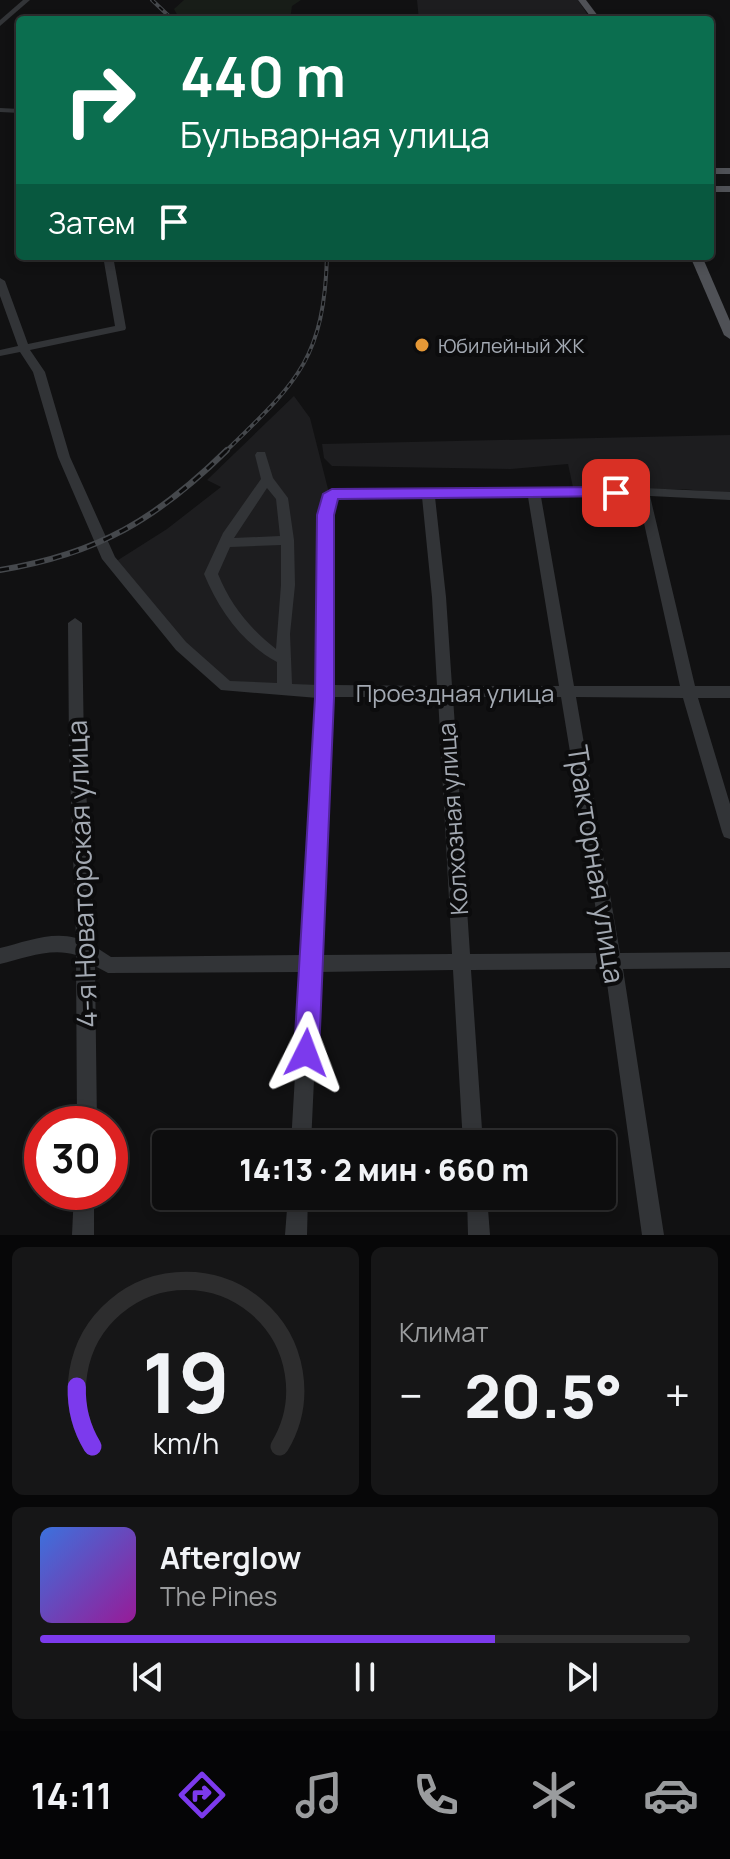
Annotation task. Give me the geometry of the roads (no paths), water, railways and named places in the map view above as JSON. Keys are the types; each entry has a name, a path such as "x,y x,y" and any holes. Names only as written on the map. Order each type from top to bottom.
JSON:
{"main road":[{"path":"698,260 730,335"},
{"path":"705,260 730,318"}],"street":[{"path":"0,24 27,0"},
{"path":"0,353 121,328 109,260"},
{"name":"Проездная улица","path":"0,281 24,349 39,372 59,444 109,559 153,615 226,686 325,691 730,692"},
{"path":"261,455 267,479 282,498 287,540 285,689"},
{"path":"267,479 225,543 211,574 217,592 259,644 285,660"},
{"path":"643,492 689,692 730,832"},
{"path":"302,1130 325,691 325,515 332,494 643,492 730,496"},
{"name":"Тракторная улица","path":"534,494 613,962 653,1235"},
{"name":"Колхозная улица","path":"428,495 439,597 472,1130"},
{"path":"225,543 287,540"},
{"name":"4-я Новаторская улица","path":"75,623 74,707 85,946 87,1106"},
{"path":"0,956 60,942 85,946 108,965 730,960"},
{"path":"83,1235 84,1210"},
{"path":"296,1235 297,1210"},
{"path":"478,1210 479,1235"}],"railway":[{"path":"152,0 169,16"},
{"path":"227,450 270,407 302,367 320,321 327,260"},
{"path":"0,570 67,554 124,530 176,496 227,450"}],"place":[{"name":"Юбилейный ЖК","path":"422,345"}]}
